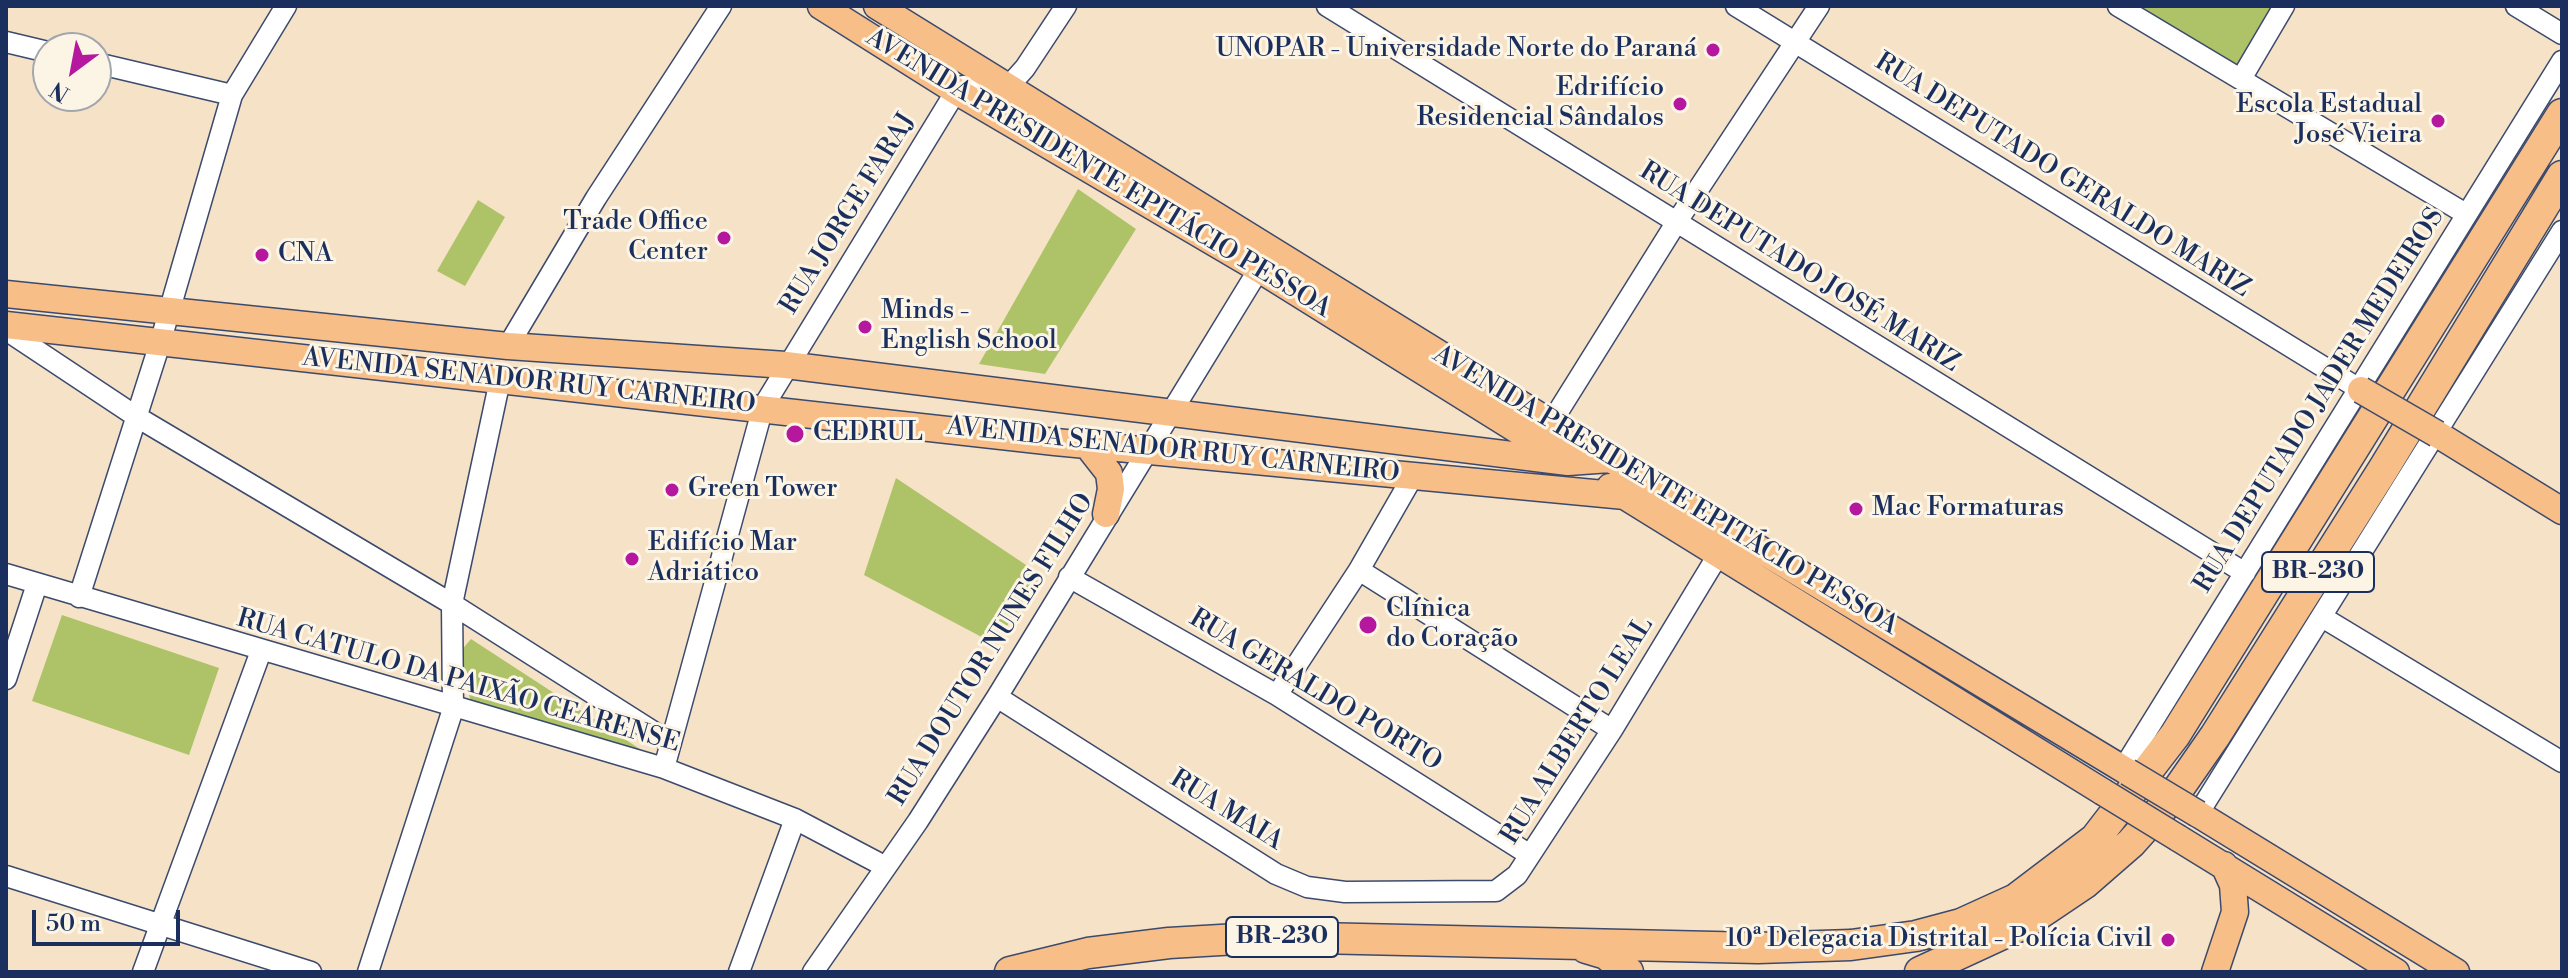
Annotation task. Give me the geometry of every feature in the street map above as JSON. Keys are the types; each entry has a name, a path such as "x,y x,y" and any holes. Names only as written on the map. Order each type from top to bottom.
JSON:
{"highway":[{"name":"BR-230","path":"1010,972 1088,953 1169,943 1272,937 1758,948 1851,945 1916,936 1961,924 2016,899 2095,839 2175,735 2562,114"},
{"name":"BR-230","path":"1920,972 2024,924 2085,883 2131,843 2174,795 2215,736 2342,535 2562,176"},
{"path":"1556,942 1606,954 1628,972"}],"main road":[{"name":"AVENIDA PRESIDENTE EPITÁCIO PESSOA","path":"821,6 956,91 1259,269 2396,972"},
{"name":"AVENIDA PRESIDENTE EPITÁCIO PESSOA","path":"877,6 1551,423 2456,972"},
{"path":"1009,121 1016,92"},
{"name":"AVENIDA SENADOR RUY CARNEIRO","path":"6,294 508,346 786,365 1568,462"},
{"name":"AVENIDA SENADOR RUY CARNEIRO","path":"6,328 763,407 1087,445 1625,496"},
{"path":"2361,390 2562,511"},
{"path":"1087,445 1109,473 1111,489 1106,514"},
{"path":"1568,462 1610,459"},
{"path":"2215,972 2235,912 2233,885 2224,865"}],"street":[{"path":"79,597 160,343 232,95 286,6"},
{"path":"508,346 596,198 721,6"},
{"path":"956,91 963,86 1016,92 1025,68 1066,6"},
{"name":"RUA DEPUTADO JOSÉ MARIZ","path":"1327,6 2245,573"},
{"name":"RUA DEPUTADO GERALDO MARIZ","path":"1736,6 2361,390"},
{"path":"1551,423 1676,223 1819,6"},
{"path":"2118,6 2466,214"},
{"path":"2241,79 2284,6"},
{"path":"2516,6 2562,34"},
{"path":"6,42 32,48"},
{"name":"RUA DEPUTADO JADER MEDEIROS","path":"2126,771 2562,61"},
{"path":"112,67 232,95"},
{"name":"RUA JORGE FARAJ","path":"664,768 763,407 956,91"},
{"path":"2198,814 2437,434 2553,264 2562,231"},
{"name":"RUA DOUTOR NUNES FILHO","path":"813,972 997,697 1106,514 1259,269"},
{"path":"6,328 137,417 452,604 671,743"},
{"path":"368,972 453,709 452,604 500,380"},
{"path":"1277,695 1359,570 1413,476"},
{"name":"RUA ALBERTO LEAL","path":"1453,893 1487,892 1508,885 1612,730 1718,555"},
{"path":"1359,570 1612,730"},
{"name":"RUA CATULO DA PAIXÃO CEARENSE","path":"6,574 453,709 664,768 795,819 886,867"},
{"name":"RUA GERALDO PORTO","path":"1069,577 1277,695 1530,855"},
{"path":"6,679 37,584"},
{"path":"2322,617 2562,762"},
{"path":"143,972 261,651"},
{"name":"RUA MAIA","path":"997,697 1285,878 1323,891 1453,893"},
{"path":"739,972 795,819"},
{"path":"6,876 311,972"}],"green space":[{"path":"2130,6 2275,6 2234,70"},
{"path":"1078,189 1136,229 1045,374 979,364"},
{"path":"478,200 505,217 465,286 437,271"},
{"path":"896,478 1041,575 995,644 864,575"},
{"path":"62,615 219,668 189,755 32,701"},
{"path":"471,639 646,753 472,708 460,652"}],"place":[{"name":"UNOPAR - Universidade Norte do Paraná","path":"1713,50"},
{"name":"Edrifício Residencial Sândalos","path":"1680,104"},
{"name":"Escola Estadual José Vieira","path":"2438,121"},
{"name":"Trade Office Center","path":"724,238"},
{"name":"CNA","path":"262,255"},
{"name":"Minds - English School","path":"865,327"},
{"name":"CEDRUL","path":"795,434"},
{"name":"Green Tower","path":"672,490"},
{"name":"Mac Formaturas","path":"1856,509"},
{"name":"Edifício Mar Adriático","path":"632,559"},
{"name":"Clínica do Coração","path":"1368,625"},
{"name":"10ª Delegacia Distrital - Polícia Civil","path":"2168,940"}]}
